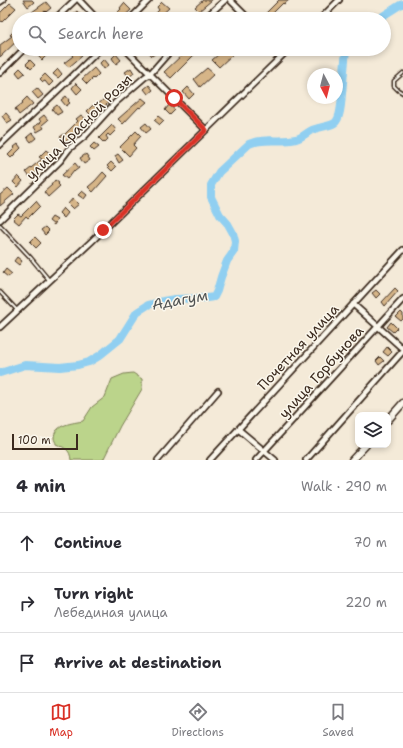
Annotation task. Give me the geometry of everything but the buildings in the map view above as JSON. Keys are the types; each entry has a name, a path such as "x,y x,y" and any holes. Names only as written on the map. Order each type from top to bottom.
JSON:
{"main road":[{"path":"391,416 403,402"},
{"path":"352,460 363,448"}],"street":[{"path":"62,12 75,0"},
{"path":"79,0 90,12"},
{"path":"137,12 149,0"},
{"path":"212,12 225,0"},
{"path":"230,0 242,12"},
{"path":"327,12 339,0"},
{"path":"0,73 17,56"},
{"path":"0,145 93,56"},
{"path":"132,56 206,130"},
{"name":"улица Красной Розы","path":"0,220 60,161 69,149 85,136 115,103 150,74 166,56"},
{"path":"0,327 92,241 206,130 279,56"},
{"name":"Почетная улица","path":"210,460 403,250"},
{"name":"улица Горбунова","path":"256,460 403,299"},
{"path":"306,460 403,350 353,304"},
{"path":"158,460 218,391"},
{"path":"238,429 275,460"}],"lane":[{"path":"403,72 394,81 394,86 403,93"},
{"path":"0,225 49,280"},
{"path":"0,292 18,311"}],"green space":[{"path":"133,373 142,379 142,389 120,426 103,460 71,460 68,451 56,444 54,438 57,430 65,425 83,421 92,407 105,397 112,379 124,374"}],"waterway":[{"name":"Адагум","path":"389,12 403,4"},
{"name":"Адагум","path":"0,373 25,365 60,367 89,362 120,339 137,312 148,305 175,299 214,297 227,261 234,251 235,241 233,233 228,224 220,215 211,197 211,185 219,172 249,144 267,140 290,140 300,138 312,130 336,122 340,113 345,56"}],"route":[{"path":"103,230 206,130 174,98"}]}
